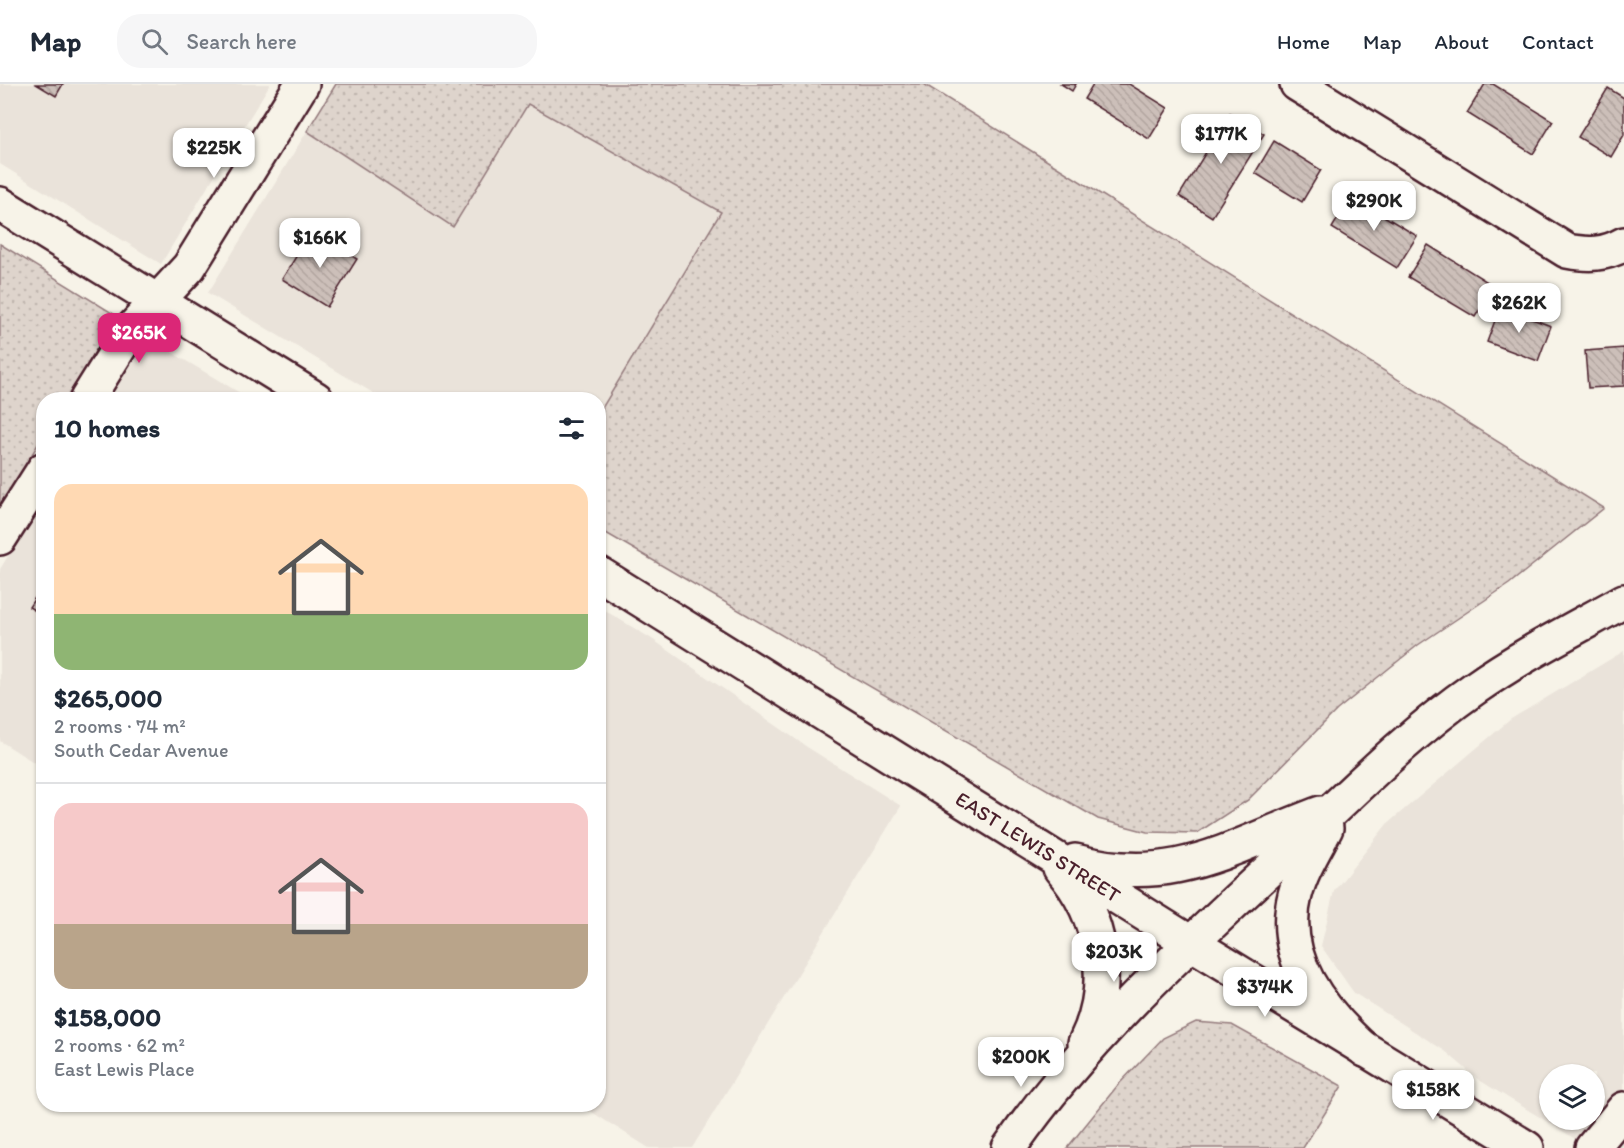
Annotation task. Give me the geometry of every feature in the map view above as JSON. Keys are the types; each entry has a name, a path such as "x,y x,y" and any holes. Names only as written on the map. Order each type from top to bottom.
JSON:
{"main road":[{"path":"91,392 129,332 189,267 302,84"},
{"path":"1297,84 1568,251 1590,255 1615,249 1624,244"},
{"path":"0,204 305,392"},
{"path":"0,538 36,482"},
{"name":"EAST LEWIS STREET","path":"606,578 1365,1050"},
{"path":"1009,1148 1076,1061 1191,943 1425,726 1476,687 1624,601"},
{"path":"1045,851 1094,866 1123,870 1168,869 1213,857 1335,808"},
{"path":"1335,808 1295,896 1294,939 1299,964 1309,986 1335,1022 1365,1050 1527,1148"},
{"path":"1045,851 1076,888 1086,905 1099,945 1102,992 1095,1018 1076,1061"},
{"path":"1592,1148 1624,1109"}],"shaded area":[{"path":"0,84 270,84 161,264 0,164"},
{"path":"336,84 924,84 1604,508 1509,584 1418,645 1337,710 1248,800 1197,833 1147,832 1098,819 606,533 606,401 721,212 528,104 453,227 307,131"},
{"path":"528,104 721,212 606,401 606,392 371,392 208,293 307,131 453,226"},
{"path":"0,244 117,316 70,392 36,392 36,448 0,508"},
{"path":"146,337 238,392 111,392"},
{"path":"36,511 36,764 0,741 0,569"},
{"path":"606,611 652,639 807,747 901,806 692,1148 649,1148 592,1112 606,1112"},
{"path":"1624,651 1624,1148 1590,1148 1561,1130 1605,1130 1605,1064 1539,1064 1539,1117 1479,1080 1445,1051 1354,993 1321,946 1334,891 1387,824 1511,719"},
{"path":"1196,1022 1232,1025 1342,1086 1303,1148 1067,1148 1118,1085 1163,1038"}],"building":[{"path":"36,84 63,84 56,96"},
{"path":"1061,84 1076,84 1072,91"},
{"path":"1093,84 1129,84 1168,108 1149,139 1084,99"},
{"path":"1485,84 1493,84 1553,121 1533,154 1467,113"},
{"path":"1608,88 1624,98 1624,135 1611,157 1578,137"},
{"path":"1230,113 1264,134 1212,217 1179,196"},
{"path":"1274,141 1321,170 1302,202 1255,173"},
{"path":"1351,196 1417,236 1397,268 1332,228"},
{"path":"312,231 357,259 327,307 282,279"},
{"path":"1428,245 1494,286 1475,317 1408,277"},
{"path":"1500,307 1551,326 1538,361 1487,342"},
{"path":"1624,348 1624,386 1588,388 1585,351"},
{"path":"36,596 36,611 29,607"}]}
